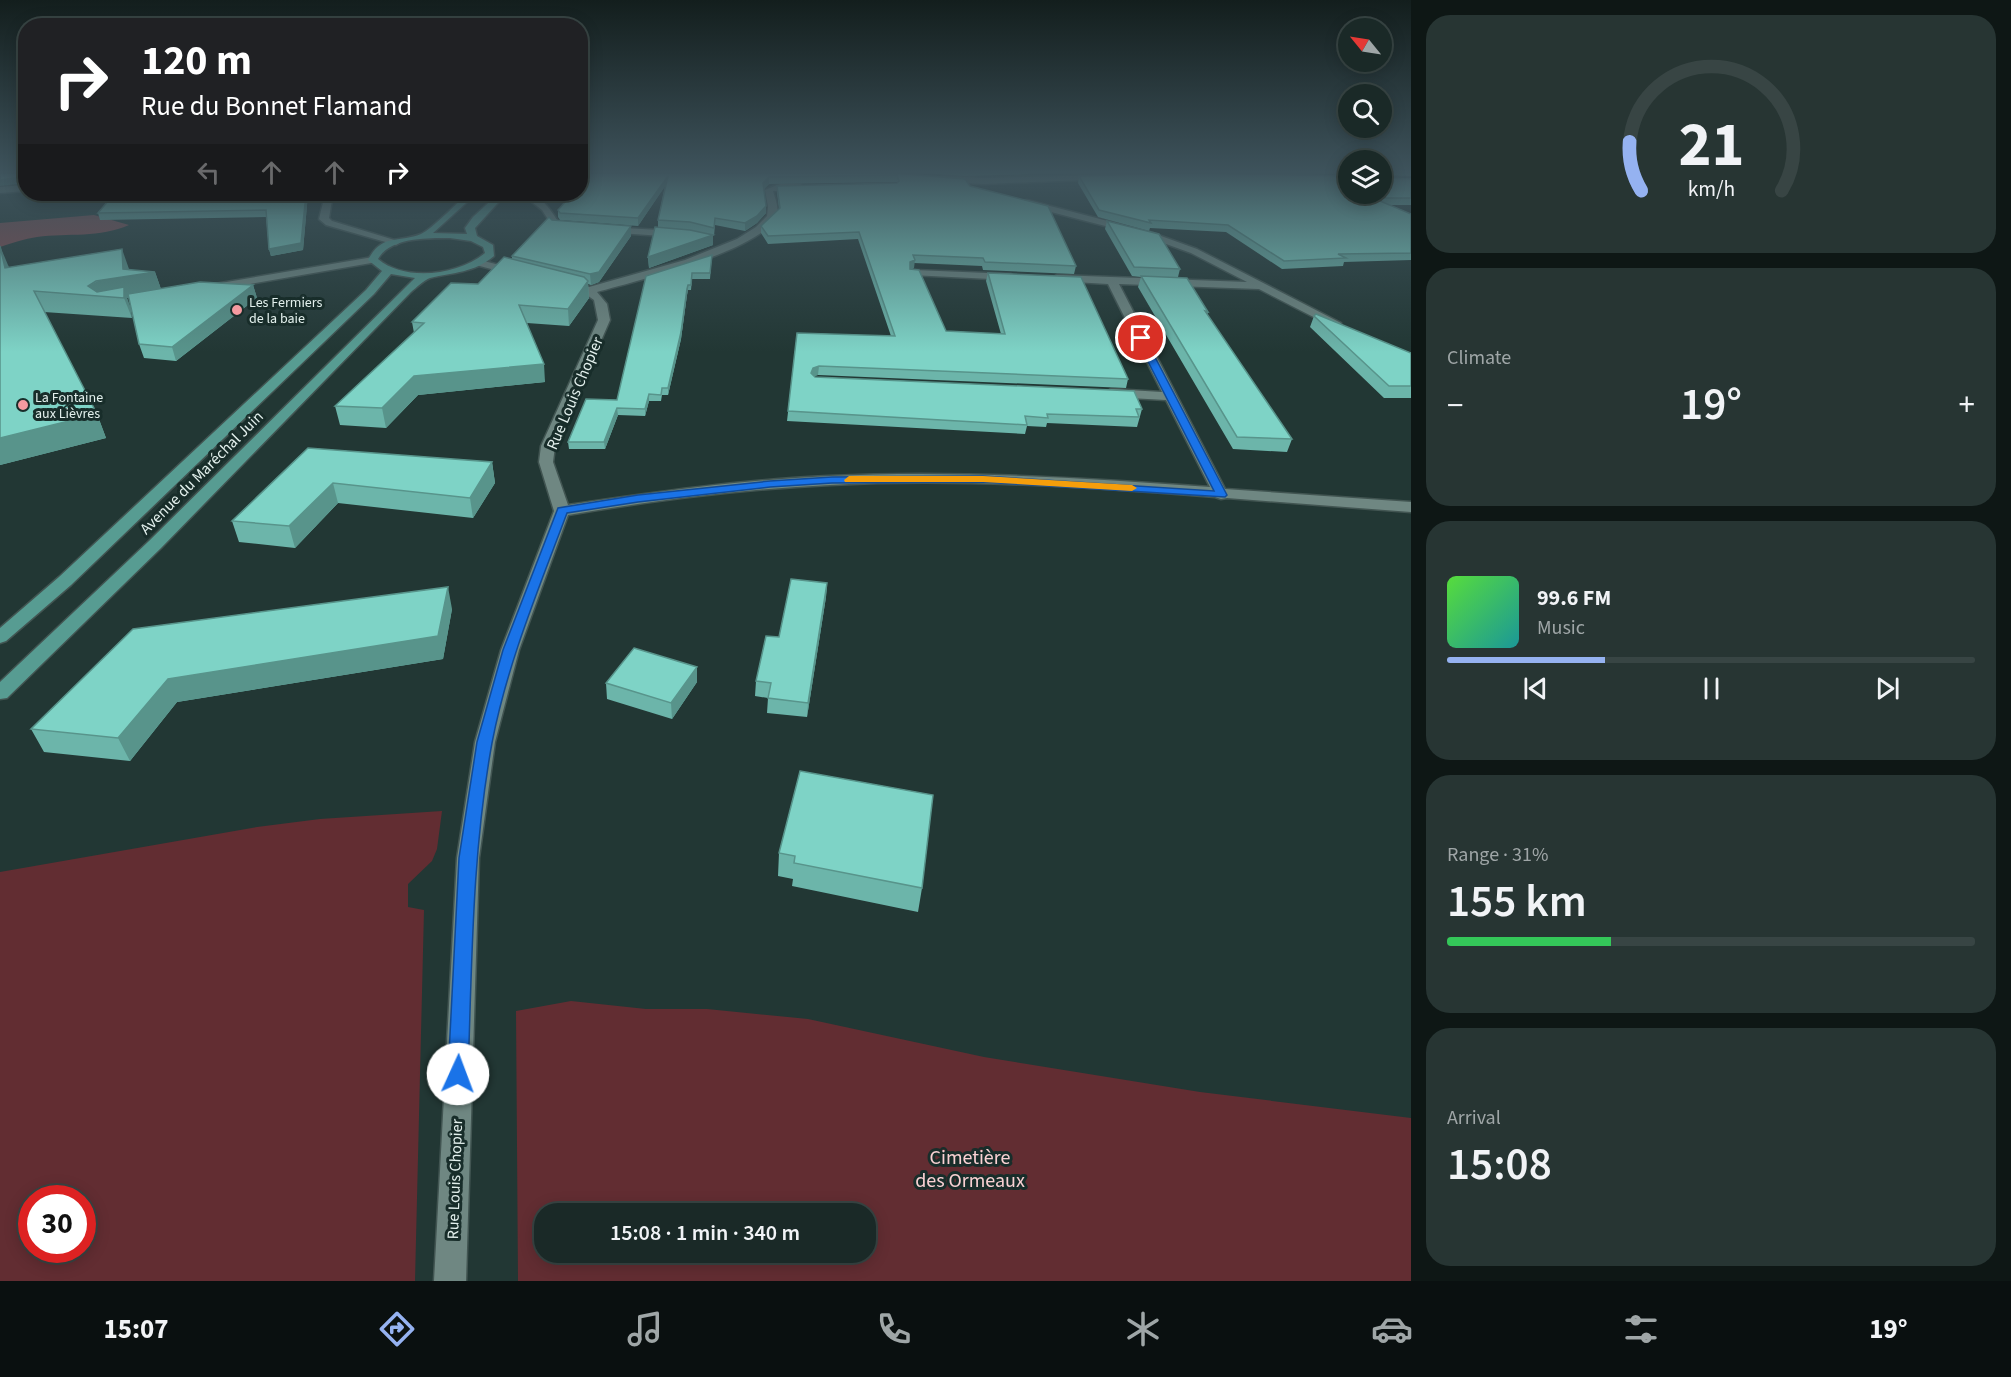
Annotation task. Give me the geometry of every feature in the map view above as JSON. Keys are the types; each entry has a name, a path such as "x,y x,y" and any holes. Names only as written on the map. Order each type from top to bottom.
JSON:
{"main road":[{"path":"424,236 428,233"},
{"path":"471,233 473,238"},
{"path":"450,235 473,238 488,245 491,249 487,259 480,263 456,271 426,275 388,271 377,266 373,260 376,252 396,242 424,236 450,235"},
{"name":"Avenue du Maréchal Juin","path":"0,637 65,581 370,292 388,271"},
{"name":"Avenue du Maréchal Juin","path":"0,693 185,514 407,290 426,275"}],"street":[{"path":"363,233 396,242"},
{"path":"653,233 690,235"},
{"path":"549,279 591,290 705,256 755,233"},
{"path":"1140,233 1170,241 1347,329"},
{"path":"714,239 732,245"},
{"path":"194,291 373,260"},
{"path":"480,263 528,275"},
{"path":"915,273 1019,277"},
{"path":"1042,278 1262,286"},
{"path":"1112,281 1221,495"},
{"name":"Rue Louis Chopier","path":"450,1281 468,858 479,776 485,742 510,650 562,511 546,462 548,446 604,320 604,310 600,300 591,290"},
{"path":"1099,393 1170,396"},
{"path":"562,511 638,498 770,484 832,480 983,479 1411,507"}],"green space":[{"path":"442,811 437,849 432,861 408,884 408,907 424,910 415,1281 0,1281 0,872 257,827 320,819"},
{"name":"Cimetière des Ormeaux","path":"571,1001 646,1009 707,1009 808,1019 984,1057 1200,1092 1411,1118 1411,1281 518,1281 516,1011"}],"shaded area":[{"path":"0,233 98,233 37,237 0,247"}],"building":[{"path":"268,233 302,233 301,243 269,249"},
{"path":"534,233 626,233 599,272 590,274 512,256"},
{"path":"654,233 703,233 713,235 648,257"},
{"path":"766,233 841,233 768,236"},
{"path":"859,233 1060,233 1076,266 985,262 983,258 913,255 915,260 910,262 910,269 919,270 946,331 1005,334 988,273 1081,277 1128,379 819,366 813,368 811,373 815,377 1134,391 1142,409 1136,409 1139,417 1047,414 1048,418 1025,416 1027,425 788,411 797,333 895,336"},
{"path":"1114,233 1159,234 1180,269 1134,267"},
{"path":"1240,233 1411,233 1411,253 1338,254 1346,258 1284,261"},
{"path":"0,246 5,268 122,249 123,269 155,272 96,281 88,286 97,292 124,287 124,298 34,291 97,414 0,438"},
{"path":"712,255 710,273 692,273 691,285 688,285 681,332 668,388 662,388 661,395 649,394 645,409 617,408 604,442 568,442 586,399 617,400 646,276"},
{"path":"504,257 584,277 588,281 568,309 519,305 544,364 414,376 382,408 335,406 424,323 412,322 451,283 478,284"},
{"path":"1141,276 1187,278 1208,312 1205,311 1292,439 1237,437"},
{"path":"200,282 253,285 172,347 139,344 128,294"},
{"path":"1316,314 1411,353 1411,386 1389,386 1314,316"},
{"path":"308,448 492,462 470,498 333,483 289,526 232,521"},
{"path":"791,579 827,583 808,703 768,698 771,683 756,681 766,636 779,637"},
{"path":"448,587 438,636 168,679 118,738 31,729 133,629"},
{"path":"634,648 697,667 671,703 606,683"},
{"path":"800,771 933,795 922,888 794,863 795,856 779,853"}],"slow traffic":[{"path":"849,480 983,479 1132,488"}],"place":[{"name":"Les Fermiers de la baie","path":"237,310"},
{"name":"La Fontaine aux Lièvres","path":"23,405"}],"route":[{"path":"458,1074 468,858 485,742 510,650 562,511 638,498 832,480 983,479 1221,495 1141,338"}]}
